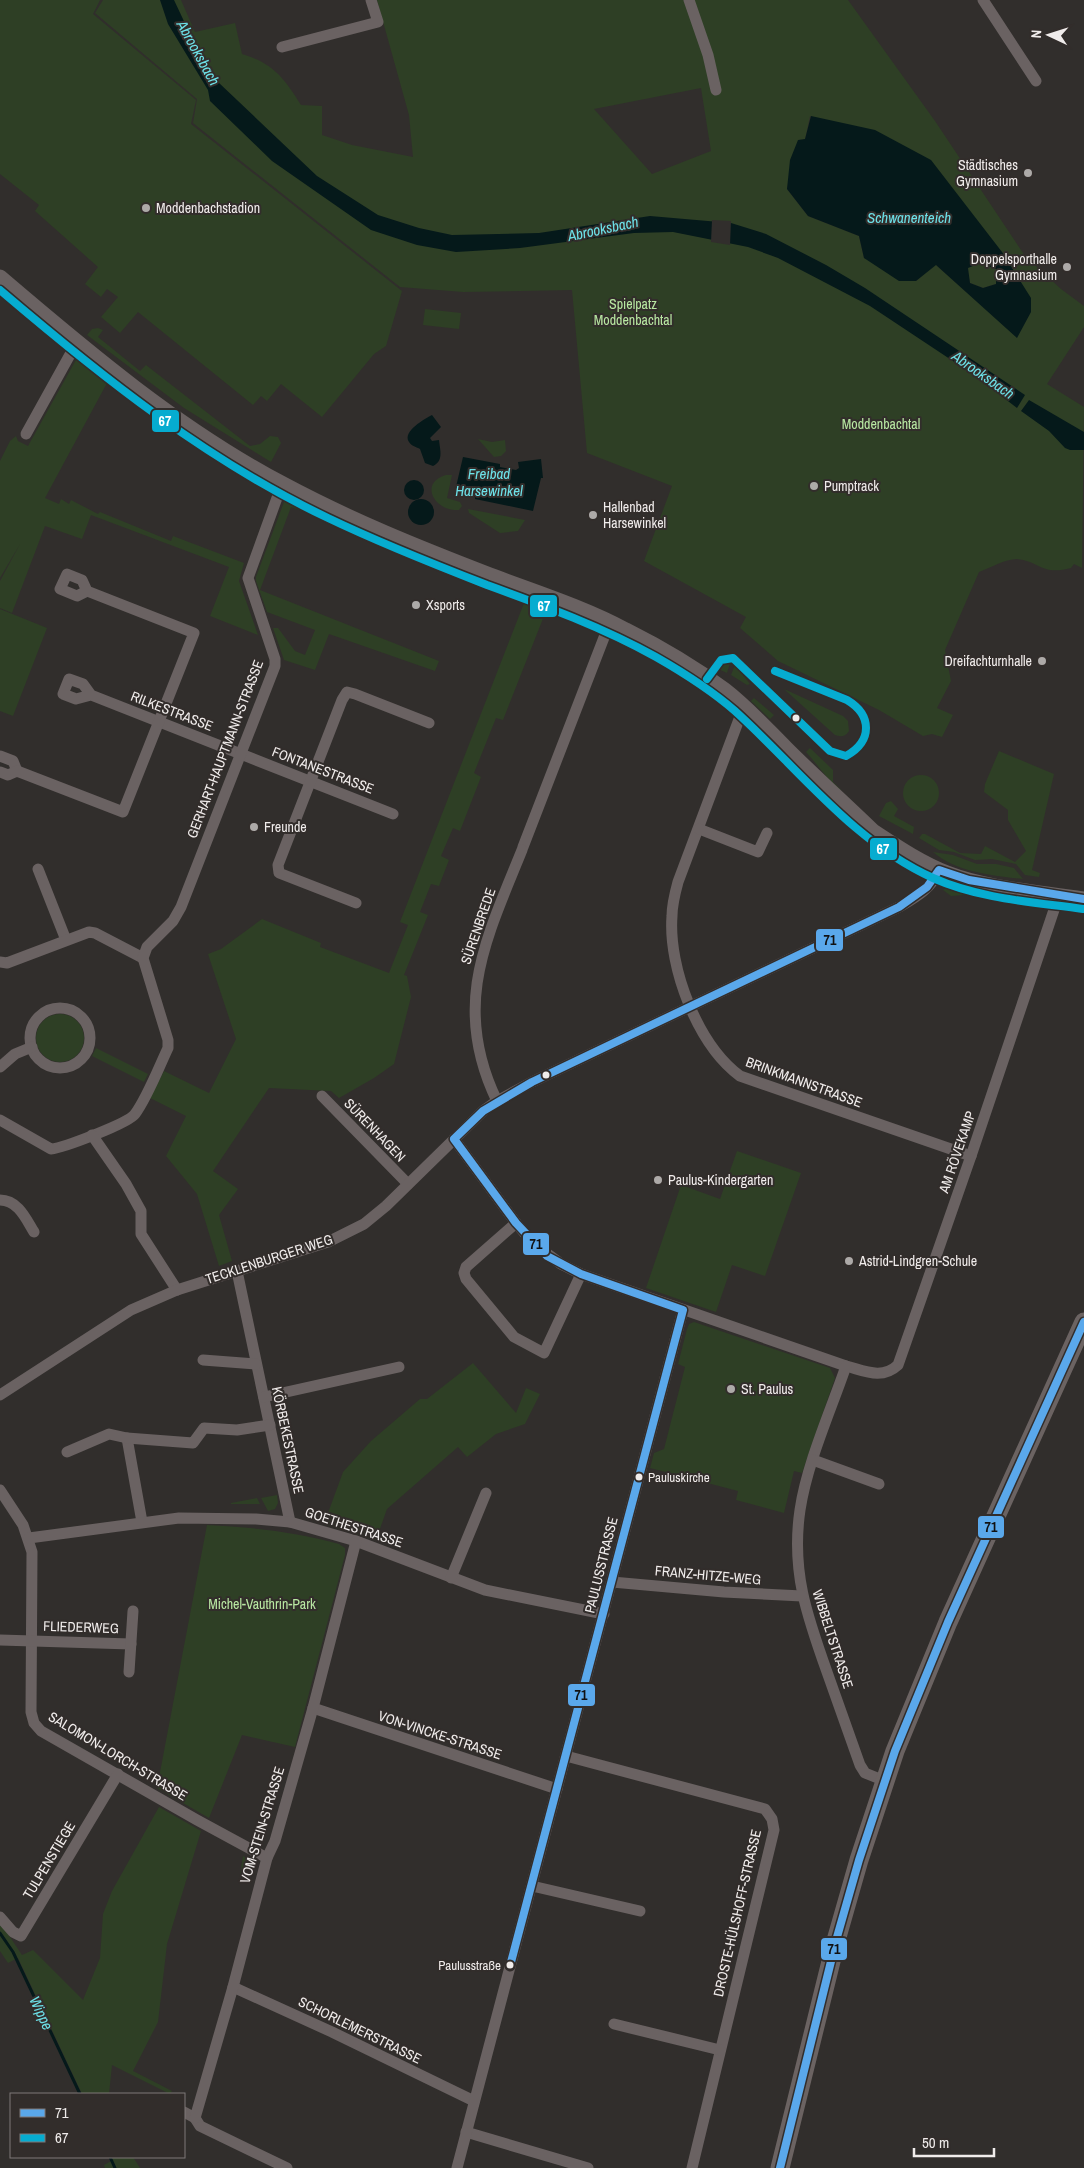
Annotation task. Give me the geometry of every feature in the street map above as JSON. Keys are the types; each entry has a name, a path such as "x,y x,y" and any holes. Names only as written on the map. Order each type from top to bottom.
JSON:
{"main road":[{"path":"780,2168 837,1936 885,1781 948,1622 1084,1322"}],"street":[{"path":"282,47 378,22 371,0"},
{"path":"689,0 708,56 716,90"},
{"path":"983,0 1036,81"},
{"path":"0,277 77,342 170,414 282,484 418,547 610,622 700,673 744,706 873,831 889,842 939,870 969,880 1084,899"},
{"path":"26,434 77,342"},
{"name":"GERHART-HAUPTMANN-STRASSE","path":"143,958 147,947 173,922 180,907 275,666 275,659 248,578 282,484"},
{"path":"0,772 8,775 17,771 123,812 194,633 87,591"},
{"name":"SÜRENBREDE","path":"497,1101 489,1084 479,1046 475,1015 475,986 486,940 610,622"},
{"path":"356,904 278,873 278,865 342,700 348,692 429,723"},
{"name":"RILKESTRASSE","path":"91,696 241,754"},
{"name":"BRINKMANNSTRASSE","path":"744,706 678,882 672,917 678,965 684,993 690,1007 713,1050 726,1066 740,1076 971,1156"},
{"name":"FONTANESTRASSE","path":"241,754 394,814"},
{"path":"0,756 14,760 17,771"},
{"path":"699,829 758,852 767,833"},
{"path":"38,869 66,940"},
{"name":"TECKLENBURGER WEG","path":"0,1395 131,1310 178,1290 328,1242 364,1224 386,1206 454,1139 497,1101 532,1082 899,907 921,894 936,878 939,870"},
{"name":"AM RÖVEKAMP","path":"454,1139 516,1223 547,1256 581,1274 846,1366 868,1373 881,1374 892,1371 898,1366 971,1156 1058,895"},
{"path":"0,962 7,963 83,933 95,933 143,958 168,1040 168,1048 135,1116 92,1136 51,1149 0,1120"},
{"path":"57,1008 68,1009 81,1016 89,1029 88,1050 74,1065 64,1068 49,1065 36,1056 32,1047 30,1036 33,1026 39,1017 47,1011 57,1008"},
{"path":"0,1067 15,1054 32,1047"},
{"name":"SÜRENHAGEN","path":"322,1096 408,1184"},
{"path":"92,1136 126,1184 141,1211 141,1234 178,1290"},
{"path":"0,1200 12,1203 20,1210 34,1232"},
{"path":"516,1223 466,1267 464,1273 466,1279 514,1337 544,1353 581,1274"},
{"name":"KÖRBEKESTRASSE","path":"236,1271 290,1522"},
{"name":"PAULUSSTRASSE","path":"457,2168 683,1310"},
{"path":"203,1360 256,1364"},
{"name":"WIBBELTSTRASSE","path":"846,1366 813,1460 800,1509 798,1536 802,1596 806,1615 860,1765 865,1772 885,1781"},
{"path":"264,1396 399,1367"},
{"path":"67,1452 109,1434 127,1438 193,1443 204,1428 238,1430 270,1425"},
{"path":"127,1438 142,1522"},
{"path":"813,1460 879,1484"},
{"path":"451,1578 486,1494"},
{"name":"SALOMON-LORCH-STRASSE","path":"2,1497 29,1538 32,1552 31,1712 34,1723 41,1731 267,1858"},
{"name":"GOETHESTRASSE","path":"29,1538 142,1522 189,1518 256,1519 290,1522 356,1541 451,1578 494,1592 604,1614"},
{"name":"VOM-STEIN-STRASSE","path":"195,2118 233,1987 267,1858 274,1841 313,1708 356,1541"},
{"name":"FRANZ-HITZE-WEG","path":"612,1582 724,1592 802,1596"},
{"name":"FLIEDERWEG","path":"129,1672 133,1611"},
{"name":"FLIEDERWEG","path":"0,1640 131,1644"},
{"name":"VON-VINCKE-STRASSE","path":"313,1708 557,1789"},
{"name":"DROSTE-HÜLSHOFF-STRASSE","path":"566,1756 766,1809 772,1819 774,1830 692,2168"},
{"name":"TULPENSTIEGE","path":"0,1916 13,1932 21,1936 118,1774"},
{"path":"532,1886 640,1910"},
{"name":"SCHORLEMERSTRASSE","path":"233,1987 332,2032 474,2101"},
{"path":"614,2024 720,2050"},
{"path":"185,2113 195,2118 200,2126 287,2168"},
{"path":"466,2132 588,2168"}],"green space":[{"path":"0,0 100,0 93,14 196,100 191,124 402,291 386,346 374,354 322,417 281,384 267,401 261,396 253,405 138,312 120,333 101,317 118,297 107,289 101,297 85,284 98,267 35,211 39,205 0,174"},
{"name":"Moddenbachtal","path":"103,0 181,0 195,32 235,23 242,54 262,62 277,73 301,105 322,106 322,135 352,145 413,157 409,115 377,0 848,0 935,121 1025,256 1061,289 1084,306 1084,327 1047,384 1084,407 1082,568 1074,564 1071,568 1053,570 1024,560 1012,559 979,572 945,650 951,681 937,708 953,715 942,737 932,734 923,736 879,710 778,661 740,628 746,617 644,561 672,486 587,453 572,290 463,292 400,287 193,123 197,99 95,13","holes":["701,88 711,151 652,174 594,109","810,116 1002,252 1017,337 935,264 916,281 864,258 859,236 808,216 787,189 798,141 805,140"]},
{"path":"980,262 996,269 996,284 983,288 970,283 967,268"},
{"path":"425,309 461,313 459,329 423,325"},
{"path":"98,328 103,330 98,337 140,371 146,365 250,446 260,444 270,436 278,437 281,443 271,462 184,408 87,335 92,329"},
{"path":"77,358 107,383 45,498 59,504 61,499 69,504 71,500 98,514 100,512 171,541 173,536 244,563 239,581 258,635 210,616 229,567 91,515 82,539 45,526 12,613 0,608 0,581 20,544 0,578 0,461 10,441 16,436 18,441 28,446"},
{"path":"478,439 492,442 505,440 506,451 501,456 494,457"},
{"path":"446,475 452,475 447,498 460,502 462,506 459,510 443,506 433,496 431,490 433,484"},
{"path":"290,500 348,528 291,507 260,590 439,661 435,671 329,634 315,670 284,660 273,628 278,628 295,651 305,655 315,630 267,612 256,581 256,577 284,502"},
{"path":"468,509 525,520 518,531 500,533 469,513"},
{"path":"524,603 546,611 503,720 496,718 474,773 481,777 460,831 453,828 441,856 449,860 439,886 431,884 420,912 428,915 404,975 407,976 411,997 394,1064 339,1098 331,1091 269,1088 213,1171 238,1189 219,1215 232,1261 219,1266 197,1194 166,1156 186,1116 150,1098 164,1071 209,1093 236,1039 208,954 221,949 262,919 321,943 320,947 389,973 408,925 400,922"},
{"path":"0,609 47,628 13,716 0,711"},
{"path":"730,654 735,656 731,660 727,673 716,668 721,659"},
{"path":"735,665 750,684 747,685 731,675"},
{"path":"784,689 843,716 848,721 849,731 843,736 835,735"},
{"path":"754,698 774,715 770,719 751,701"},
{"path":"810,748 833,770 833,782 840,791 806,752"},
{"path":"999,751 1054,774 1032,870 1040,873 1039,877 1025,875 1016,864 992,859 975,860 954,852 939,850 919,838 922,834 925,834 960,853 981,854 985,846 1015,862 1026,851 1008,820 1008,810 984,792 985,784"},
{"path":"921,775 934,780 939,793 934,806 921,811 908,806 903,793 908,780"},
{"path":"891,801 898,809 894,816 914,827 913,834 879,816 886,803"},
{"path":"933,852 953,855 977,864 996,864 1014,868 1023,879 964,869 942,859"},
{"path":"950,887 974,890 974,894 951,896 943,890"},
{"path":"55,1014 65,1014 74,1018 80,1024 84,1038 80,1052 74,1058 65,1062 55,1062 46,1058 40,1052 36,1043 36,1033 40,1024 46,1018"},
{"path":"96,1048 148,1074 144,1082 92,1056"},
{"path":"737,1151 801,1173 765,1276 732,1265 716,1312 646,1288 681,1185 720,1199"},
{"path":"694,1322 830,1368 835,1378 802,1473 794,1471 784,1513 736,1500 738,1491 650,1468 654,1453 664,1449 685,1367 678,1364 687,1329 689,1324"},
{"path":"473,1363 516,1413 526,1388 540,1394 525,1424 496,1434 467,1457 458,1447 387,1509 376,1540 324,1524 343,1472 371,1441 420,1399 427,1399"},
{"path":"277,1495 278,1503 275,1509 268,1511 261,1498"},
{"path":"257,1498 260,1504 231,1504 231,1503"},
{"name":"Michel-Vauthrin-Park","path":"207,1525 290,1533 339,1544 345,1548 345,1555 295,1747 242,1735 209,1818 157,1788"},
{"path":"159,1807 201,1831 167,1944 158,2022 133,2071 172,2091 171,2093 112,2065 109,2093 82,2093 18,1958 8,1963 0,1951 0,1922 22,1955 33,1950 83,2000 100,1958 103,1914 112,1891"},
{"path":"243,1856 248,1859 250,1866 240,1875"},
{"path":"112,2158 134,2158 140,2168 105,2168 104,2165 113,2160"}],"water":[{"name":"Abrooksbach","path":"160,0 174,0 198,51 218,82 317,176 378,215 419,228 452,235 539,233 650,216 731,223 766,234 826,265 865,288 1025,395 1017,408 974,375 870,306 778,258 748,247 673,232 634,233 520,248 456,252 417,245 371,230 272,161 210,101 208,90 168,24"},
{"name":"Schwanenteich","path":"811,116 875,130 931,160 1002,252 1031,298 1031,312 1017,338 936,265 916,281 899,281 864,258 859,236 808,216 787,189 790,160 798,140 805,139","holes":["980,263 996,269 996,284 983,288 970,283 968,268"]},
{"path":"1029,400 1084,432 1084,450 1065,448 1049,431 1021,411"},
{"path":"432,415 441,427 430,438 432,441 439,440 440,458 433,466 425,463 420,449 411,444 408,438 415,426"},
{"name":"Freibad Harsewinkel","path":"463,457 500,464 500,467 516,470 519,468 518,462 541,459 543,478 541,478 533,511 475,499 475,497 455,491"},
{"path":"414,480 421,483 424,490 421,497 414,500 407,497 404,490 407,483"},
{"path":"421,499 430,503 434,512 430,521 421,525 412,521 408,512 412,503"}],"pier":[{"path":"712,220 731,221 730,245 711,242"}],"waterway":[{"name":"Wippe","path":"0,1933 13,1952 80,2093"},
{"name":"Wippe","path":"110,2158 115,2168"}],"transit line":[{"name":"67","path":"0,290 77,354 156,415 240,470 283,495 387,545 594,627 636,646 687,676 735,711 852,825 904,863 933,878 969,891 1007,899 1083,909"},
{"name":"67","path":"707,679 721,660 733,658 830,751 846,756 855,750 865,736 866,728 865,720 855,706 847,700 775,671"},
{"name":"71","path":"510,1966 683,1310 581,1274 547,1256 516,1223 454,1139 483,1111 532,1082 899,907 927,887 939,870 969,880 1084,899"},
{"name":"71","path":"780,2168 837,1937 859,1860 895,1751 948,1622 1084,1322"}],"place":[{"name":"Städtisches Gymnasium","path":"1028,173"},
{"name":"Moddenbachstadion","path":"146,208"},
{"name":"Doppelsporthalle Gymnasium","path":"1067,267"},
{"name":"Pumptrack","path":"814,486"},
{"name":"Hallenbad Harsewinkel","path":"593,515"},
{"name":"Xsports","path":"416,605"},
{"name":"Dreifachturnhalle","path":"1042,661"},
{"name":"Freunde","path":"254,827"},
{"name":"Paulus-Kindergarten","path":"658,1180"},
{"name":"Astrid-Lindgren-Schule","path":"849,1261"},
{"name":"St. Paulus","path":"731,1389"},
{"name":"Pauluskirche","path":"639,1477"},
{"name":"Paulusstraße","path":"510,1965"}],"park label":[{"name":"Spielpatz Moddenbachtal","path":"633,312"}]}
